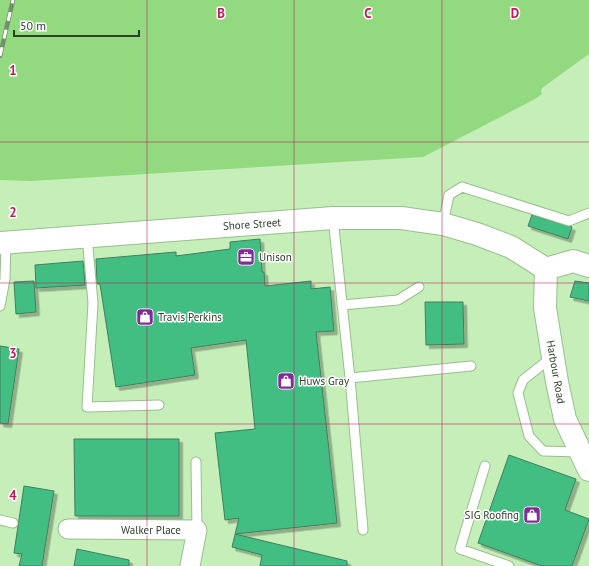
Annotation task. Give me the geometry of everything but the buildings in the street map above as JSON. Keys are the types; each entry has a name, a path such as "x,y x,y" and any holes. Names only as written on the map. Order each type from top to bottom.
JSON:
{"street":[{"name":"Shore Street","path":"3,242 333,218 401,218 443,224 477,234 511,247 546,269"},
{"path":"546,269 573,262 589,266"},
{"name":"Harbour Road","path":"546,269 545,308 557,382 565,419 584,461"},
{"name":"Walker Place","path":"68,529 197,530 190,566"}],"lane":[{"path":"443,224 449,196 462,187 569,221 589,213"},
{"path":"333,218 350,378 363,530"},
{"path":"87,236 93,303 87,407 159,405"},
{"path":"0,306 5,279 3,242"},
{"path":"342,305 398,300 419,286"},
{"path":"553,356 523,380 518,393 529,436 543,451 584,461"},
{"path":"350,378 471,366"},
{"path":"196,462 197,530"},
{"path":"486,466 460,549 509,566"},
{"path":"0,520 13,523"}],"shaded area":[{"path":"0,0 589,0 589,54 542,88 542,94 535,99 423,157 31,181 0,180"}],"railway":[{"path":"0,56 13,0"}],"place":[{"name":"Unison","path":"246,257"},
{"name":"Travis Perkins","path":"145,317"},
{"name":"Huws Gray","path":"286,381"},
{"name":"SIG Roofing","path":"532,515"}]}
